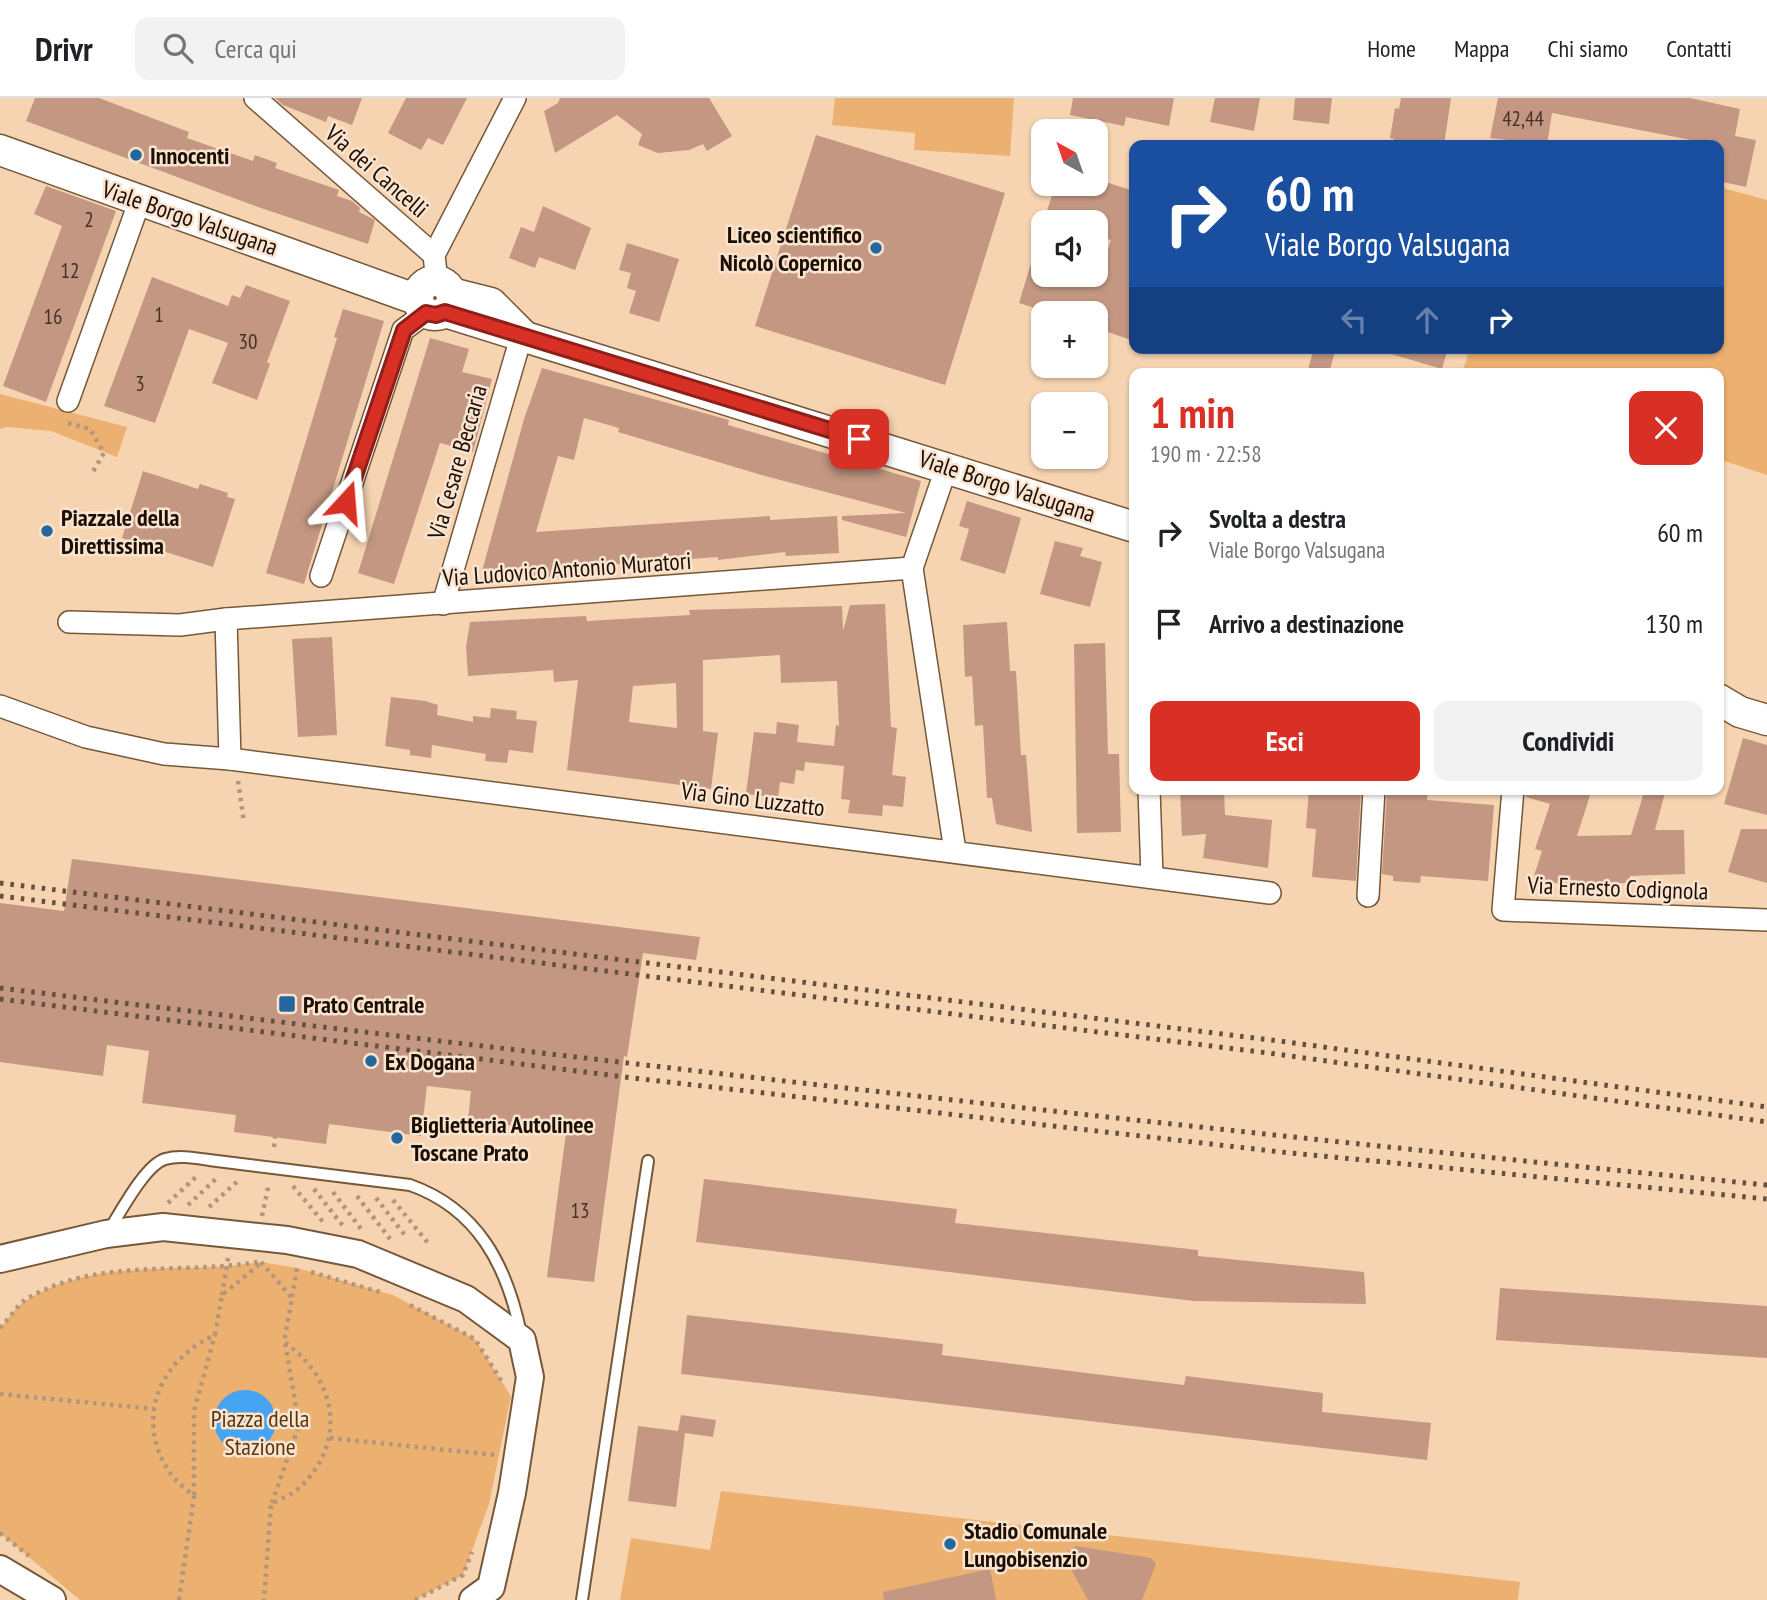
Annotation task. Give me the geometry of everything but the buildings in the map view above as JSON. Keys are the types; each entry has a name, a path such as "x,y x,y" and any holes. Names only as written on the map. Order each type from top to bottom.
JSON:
{"main road":[{"name":"Viale Borgo Valsugana","path":"0,150 380,285 433,292 480,325 522,334 1129,525"}],"street":[{"name":"Via dei Cancelli","path":"255,98 433,292"},
{"path":"321,576 404,330 433,292 515,98"},
{"path":"68,401 140,200"},
{"name":"Via Cesare Beccaria","path":"443,604 522,334"},
{"path":"947,466 912,568 955,851"},
{"name":"Via Ludovico Antonio Muratori","path":"69,622 180,625 226,619 912,568"},
{"path":"226,619 230,759"},
{"name":"Via Gino Luzzatto","path":"0,706 86,737 164,754 230,759 1270,893"},
{"path":"1149,795 1152,877"},
{"path":"1368,896 1374,795"},
{"name":"Via Ernesto Codignola","path":"1513,795 1503,910 1767,920"},
{"path":"0,1259 106,1234 163,1227 233,1232 358,1254 466,1299 522,1340 530,1377 512,1493 491,1587 473,1600"},
{"path":"0,1569 52,1600"}],"lane":[{"path":"106,1234 150,1168 163,1159 189,1158 410,1185 436,1195 458,1210 492,1250 513,1296 522,1340"},
{"path":"582,1600 648,1161"}],"path":[{"path":"68,401 59,418 90,429 104,453 91,475"},
{"path":"230,759 239,784 244,822"},
{"path":"274,1147 275,1137"},
{"path":"162,1209 198,1175"},
{"path":"179,1213 218,1177"},
{"path":"198,1217 239,1180"},
{"path":"262,1219 269,1182 404,1200"},
{"path":"292,1186 331,1232"},
{"path":"314,1188 348,1232"},
{"path":"333,1191 365,1234"},
{"path":"357,1195 390,1239"},
{"path":"376,1198 407,1238"},
{"path":"393,1199 428,1243"},
{"path":"179,1600 194,1496 194,1411 215,1335 233,1232"},
{"path":"222,1296 261,1262"},
{"path":"261,1262 292,1298"},
{"path":"0,1328 23,1301 71,1280 137,1269 226,1268 261,1262 273,1264"},
{"path":"285,1266 393,1295"},
{"path":"264,1600 271,1504 299,1425 284,1342 297,1268"},
{"path":"404,1302 475,1339 510,1396"},
{"path":"194,1496 172,1476 159,1454 153,1424 156,1396 171,1366 196,1344 215,1335"},
{"path":"271,1504 298,1490 319,1465 330,1438 330,1402 318,1373 303,1355 284,1342"},
{"path":"0,1394 155,1409"},
{"path":"330,1438 499,1455"},
{"path":"496,1467 501,1443"},
{"path":"0,1533 36,1562"},
{"path":"415,1600 463,1575 476,1539"}],"green space":[{"path":"835,98 1014,98 1010,156 914,150 915,133 832,125"},
{"path":"1724,188 1767,200 1767,475 1724,461 1724,368 1464,368 1468,354 1724,354"},
{"path":"0,394 127,427 117,457 51,431 7,427 0,429"},
{"name":"Piazza della Stazione","path":"261,1262 297,1268 393,1295 475,1339 511,1396 489,1504 463,1575 415,1600 80,1600 0,1533 0,1328 25,1301 52,1287 81,1278 140,1269 232,1266"},
{"name":"Stadio Comunale Lungobisenzio","path":"721,1491 1520,1582 1518,1600 620,1600 631,1538 710,1550"}],"water":[{"path":"245,1390 257,1392 267,1399 274,1409 274,1433 267,1443 257,1450 245,1452 233,1450 223,1443 216,1433 214,1421 216,1409 223,1399 233,1392"}],"railway":[{"path":"0,883 1279,1041 1767,1107"},
{"path":"0,896 1276,1054 1767,1122"},
{"path":"0,988 883,1092 1767,1185"},
{"path":"0,999 633,1078 1281,1152 1767,1199"}],"place":[{"name":"Innocenti","path":"136,155"},
{"name":"Liceo scientifico Nicolò Copernico","path":"876,248"},
{"name":"Piazzale della Direttissima","path":"47,531"},
{"name":"Prato Centrale","path":"287,1004"},
{"name":"Ex Dogana","path":"371,1061"},
{"name":"Biglietteria Autolinee Toscane Prato","path":"397,1138"},
{"name":"Stadio Comunale Lungobisenzio","path":"950,1544"}],"route":[{"path":"346,502 404,330 426,313 436,315 445,312 480,325 522,334 859,439"}]}
